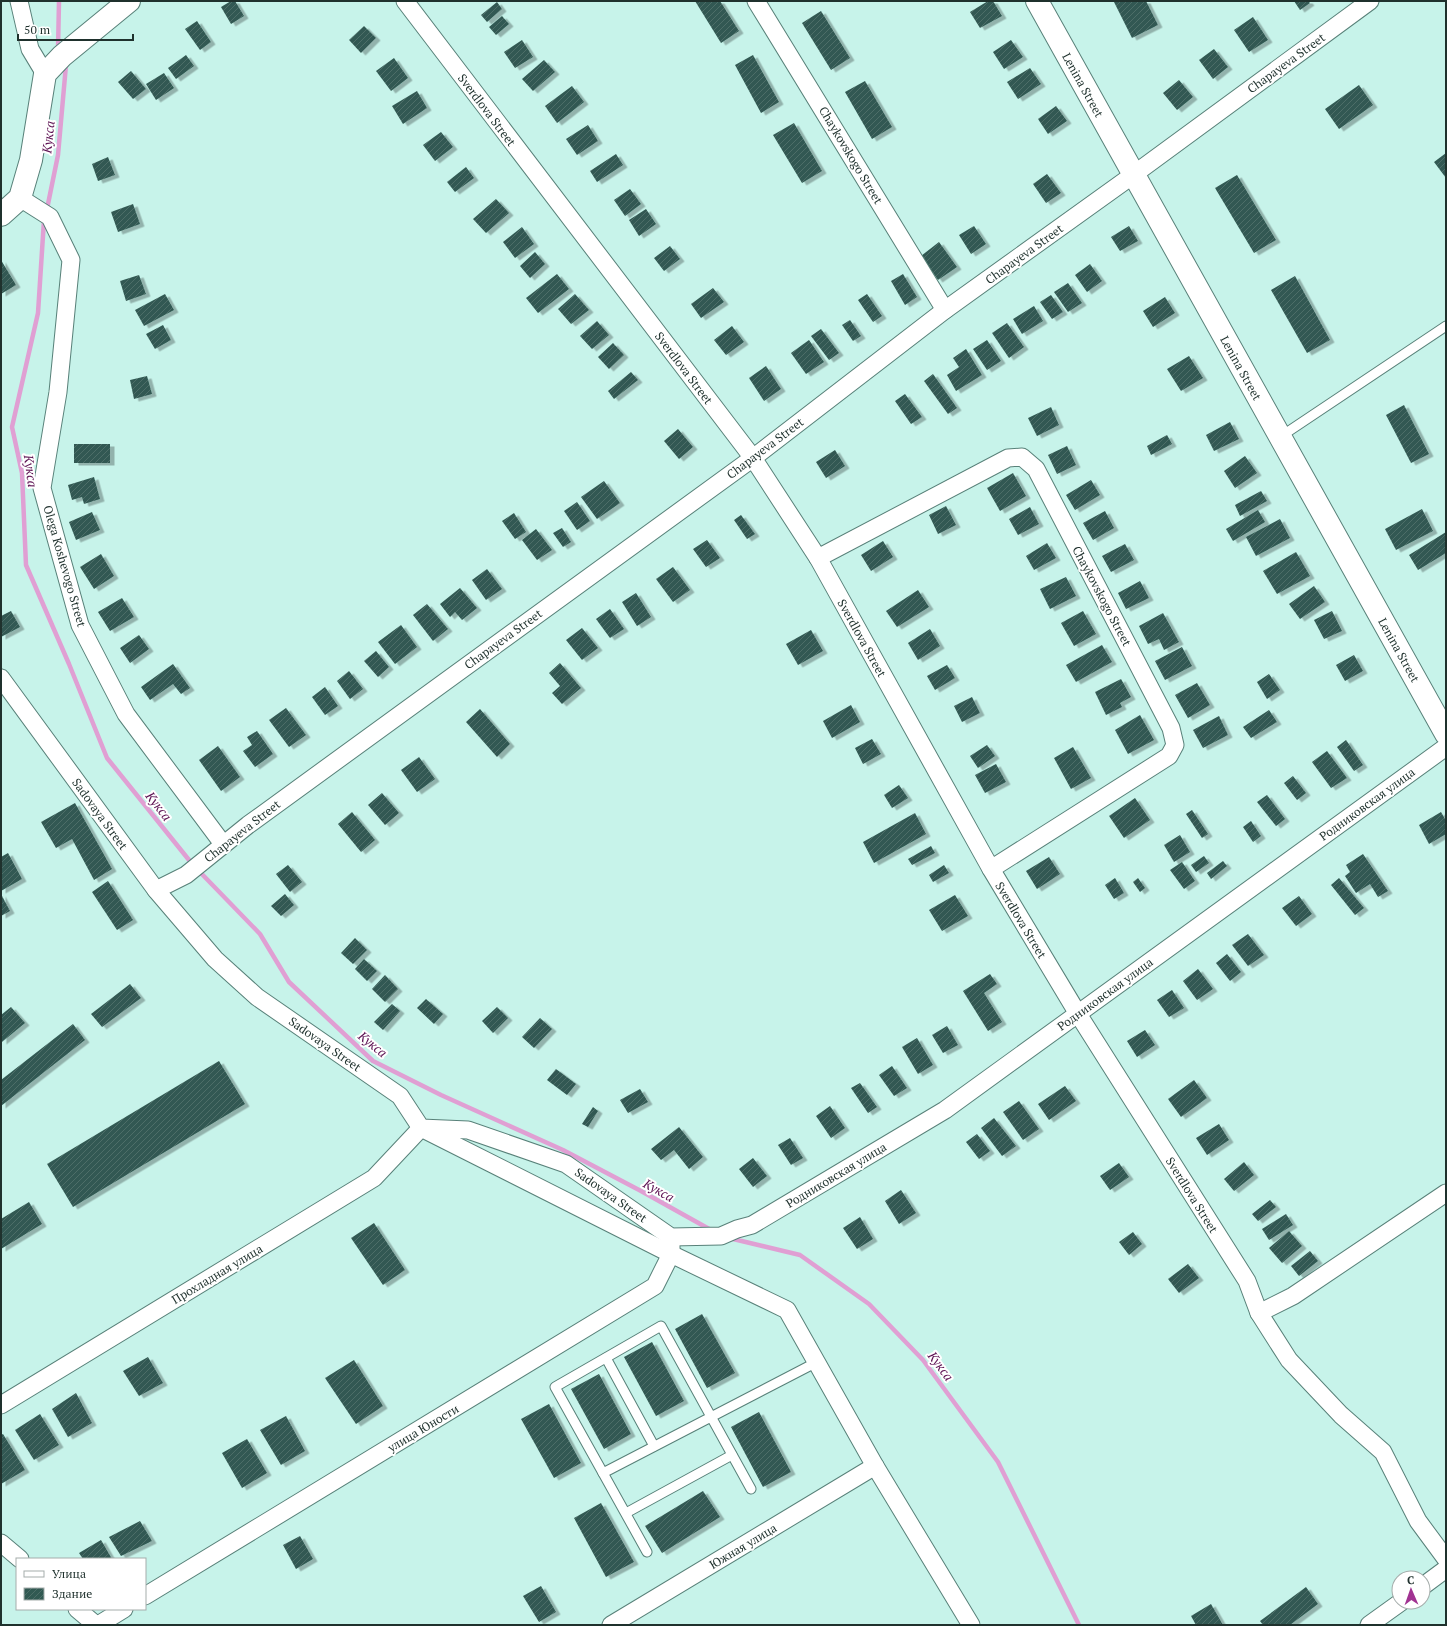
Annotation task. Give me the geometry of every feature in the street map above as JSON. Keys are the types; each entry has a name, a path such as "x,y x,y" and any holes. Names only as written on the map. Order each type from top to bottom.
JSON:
{"street":[{"path":"19,1 30,48 45,74"},
{"path":"1,215 20,198 31,160 45,74 62,56 129,1"},
{"name":"Sverdlova Street","path":"405,1 753,458 818,558 990,869 1078,1014 1247,1281 1260,1313 1289,1360 1341,1415 1383,1452 1418,1521 1446,1559"},
{"name":"Chaykovskogo Street","path":"756,1 945,310"},
{"name":"Lenina Street","path":"1037,1 1446,734"},
{"name":"Chapayeva Street","path":"156,890 186,875 223,844 753,458 945,310 1133,175 1370,1"},
{"name":"Olega Koshevogo Street","path":"20,198 50,217 71,260 58,392 42,488 80,625 126,714 223,844"},
{"name":"Chaykovskogo Street","path":"818,558 1008,458 1022,458 1036,469 1171,728 1174,745 1169,756 990,869"},
{"name":"Sadovaya Street","path":"1,678 156,890 215,959 251,992 400,1096 420,1128 468,1130 566,1164 671,1237"},
{"name":"Родниковская улица","path":"671,1237 721,1236 737,1229 752,1225 945,1110 1446,747"},
{"path":"420,1128 671,1254 788,1310 875,1466 971,1625"},
{"name":"Прохладная улица","path":"1,1405 374,1178 420,1128"},
{"path":"1260,1313 1293,1296 1446,1193"},
{"name":"улица Юности","path":"146,1595 654,1286 671,1254 671,1237"},
{"name":"Южная улица","path":"611,1625 875,1466"},
{"path":"1,1543 19,1558"},
{"path":"1431,1580 1446,1569"},
{"path":"1369,1625 1391,1609"},
{"path":"78,1610 97,1625 122,1610"}],"lane":[{"path":"1280,437 1446,326"},
{"path":"647,1552 555,1387 661,1326 751,1489"},
{"path":"606,1358 654,1446"},
{"path":"603,1473 817,1362"},
{"path":"626,1513 732,1455"}],"building":[{"path":"231,1 235,1 244,16 231,24 221,7"},
{"path":"695,1 720,1 739,31 721,43"},
{"path":"988,1 993,1 1002,16 980,28 970,12"},
{"path":"1146,1 1158,25 1132,38 1114,2"},
{"path":"1294,1 1308,1 1310,3 1300,10"},
{"path":"497,2 502,9 487,22 481,15"},
{"path":"821,11 850,58 831,70 802,23"},
{"path":"502,16 509,24 496,35 489,27"},
{"path":"1253,17 1268,40 1249,52 1234,30"},
{"path":"197,21 211,42 200,50 185,29"},
{"path":"364,26 376,38 361,53 349,40"},
{"path":"522,40 533,57 515,68 504,52"},
{"path":"1011,40 1023,57 1004,69 993,52"},
{"path":"1214,49 1228,67 1213,79 1199,60"},
{"path":"186,55 194,66 176,79 168,68"},
{"path":"753,55 779,102 761,113 735,65"},
{"path":"394,58 408,78 391,91 376,71"},
{"path":"544,60 555,72 533,91 522,79"},
{"path":"1030,68 1041,84 1018,99 1007,82"},
{"path":"131,71 146,89 133,99 118,82"},
{"path":"164,73 174,88 156,100 146,84"},
{"path":"1179,80 1193,97 1177,110 1163,93"},
{"path":"865,81 892,127 872,139 845,92"},
{"path":"1359,85 1373,105 1339,129 1325,109"},
{"path":"572,86 584,102 557,123 545,106"},
{"path":"417,91 427,108 403,124 392,106"},
{"path":"1056,106 1067,121 1048,134 1038,119"},
{"path":"794,123 822,171 802,183 773,135"},
{"path":"588,125 598,141 577,155 566,139"},
{"path":"441,132 453,147 435,161 423,145"},
{"path":"1446,153 1446,178 1434,162"},
{"path":"616,154 623,165 597,182 590,171"},
{"path":"108,157 115,175 98,181 92,164"},
{"path":"466,167 474,178 455,192 447,182"},
{"path":"1047,174 1061,193 1046,203 1033,184"},
{"path":"1237,175 1276,240 1254,253 1215,188"},
{"path":"630,189 641,204 625,216 614,200"},
{"path":"496,199 509,213 486,233 473,219"},
{"path":"133,204 140,224 118,232 111,212"},
{"path":"646,209 656,224 639,236 629,220"},
{"path":"974,226 986,244 971,254 959,235"},
{"path":"1129,226 1138,241 1120,251 1111,237"},
{"path":"522,227 534,244 515,258 503,242"},
{"path":"939,242 957,267 938,280 921,256"},
{"path":"670,246 680,259 664,271 654,258"},
{"path":"535,252 545,264 530,278 520,266"},
{"path":"1,260 16,285 1,294"},
{"path":"1090,264 1102,281 1087,292 1075,275"},
{"path":"557,274 569,289 538,313 526,298"},
{"path":"903,274 917,297 905,305 891,281"},
{"path":"139,275 146,294 126,301 120,281"},
{"path":"1295,276 1330,340 1307,353 1271,290"},
{"path":"1068,283 1082,303 1068,312 1054,292"},
{"path":"713,288 724,302 701,318 691,304"},
{"path":"165,294 174,310 144,326 135,310"},
{"path":"575,294 589,310 571,324 558,309"},
{"path":"867,294 882,316 873,322 858,300"},
{"path":"1051,295 1063,312 1052,319 1040,302"},
{"path":"1165,297 1175,313 1153,327 1143,311"},
{"path":"1034,306 1043,321 1022,334 1013,319"},
{"path":"850,320 861,336 853,341 842,325"},
{"path":"597,321 609,335 592,349 580,336"},
{"path":"1007,323 1024,347 1009,358 992,333"},
{"path":"163,325 171,340 155,349 146,334"},
{"path":"732,326 744,342 726,355 714,340"},
{"path":"821,329 839,353 829,360 811,336"},
{"path":"809,340 824,362 806,374 791,353"},
{"path":"987,340 1001,361 987,370 973,349"},
{"path":"613,343 624,355 609,369 598,357"},
{"path":"966,349 982,375 956,391 947,375 959,367 953,358"},
{"path":"1189,356 1203,378 1181,391 1167,369"},
{"path":"766,366 781,389 764,401 749,378"},
{"path":"631,372 638,380 614,399 608,391"},
{"path":"933,374 957,408 948,414 924,381"},
{"path":"147,376 152,394 134,399 130,380"},
{"path":"905,394 922,417 911,424 895,401"},
{"path":"1404,405 1429,454 1411,463 1386,415"},
{"path":"1051,407 1059,425 1037,436 1028,418"},
{"path":"1230,422 1239,439 1214,451 1206,435"},
{"path":"678,429 693,447 679,459 664,441"},
{"path":"1167,435 1172,444 1151,455 1147,446"},
{"path":"74,444 110,444 110,463 74,463"},
{"path":"1067,446 1076,465 1057,474 1048,455"},
{"path":"835,450 845,466 826,478 816,462"},
{"path":"1245,456 1257,473 1235,488 1224,471"},
{"path":"1013,473 1026,496 1000,511 987,488"},
{"path":"94,477 100,499 84,504 82,497 72,500 68,485"},
{"path":"1091,480 1100,495 1075,510 1066,495"},
{"path":"604,481 620,503 597,519 581,497"},
{"path":"1261,491 1267,501 1240,516 1235,505"},
{"path":"577,502 590,521 577,530 564,511"},
{"path":"946,506 956,525 938,534 929,515"},
{"path":"1030,507 1039,524 1018,535 1009,519"},
{"path":"1422,509 1433,531 1396,550 1385,529"},
{"path":"1258,510 1265,522 1233,541 1226,529"},
{"path":"1105,511 1114,528 1093,540 1083,523"},
{"path":"92,512 100,530 76,540 69,522"},
{"path":"514,513 526,532 515,539 502,521"},
{"path":"741,515 755,534 747,539 734,520"},
{"path":"1280,519 1290,538 1256,556 1246,537"},
{"path":"562,528 571,542 563,547 553,533"},
{"path":"536,529 552,550 537,560 522,540"},
{"path":"1446,532 1446,553 1418,570 1409,555"},
{"path":"707,540 720,558 706,567 693,549"},
{"path":"883,541 893,557 871,571 861,555"},
{"path":"1047,543 1056,558 1034,570 1026,556"},
{"path":"1125,544 1134,560 1111,572 1102,556"},
{"path":"1296,552 1310,576 1277,594 1263,571"},
{"path":"101,554 114,576 94,589 80,567"},
{"path":"673,567 690,590 673,602 656,579"},
{"path":"487,569 502,589 486,600 472,580"},
{"path":"1066,577 1076,596 1050,609 1040,589"},
{"path":"1140,581 1149,598 1126,609 1118,593"},
{"path":"1314,586 1325,602 1300,619 1289,604"},
{"path":"460,588 477,608 462,620 455,612 450,617 440,604"},
{"path":"918,590 929,607 897,627 886,611"},
{"path":"636,593 651,617 637,626 622,602"},
{"path":"122,598 134,617 110,631 98,612"},
{"path":"427,604 448,629 433,641 413,615"},
{"path":"610,609 624,629 610,638 596,619"},
{"path":"11,611 20,627 1,637 1,616"},
{"path":"1083,611 1096,634 1074,646 1061,623"},
{"path":"1332,611 1342,631 1324,639 1314,620"},
{"path":"1163,613 1179,642 1164,650 1159,639 1148,644 1139,626"},
{"path":"401,625 417,647 395,664 378,642"},
{"path":"582,628 598,648 582,660 566,640"},
{"path":"930,629 940,646 918,660 908,643"},
{"path":"811,630 823,651 798,665 786,644"},
{"path":"139,635 149,649 130,663 120,648"},
{"path":"1102,645 1112,662 1076,682 1066,665"},
{"path":"1182,647 1192,666 1165,680 1155,661"},
{"path":"376,651 389,667 378,677 364,661"},
{"path":"1354,655 1363,671 1345,681 1336,665"},
{"path":"560,663 581,688 562,704 552,693 560,686 549,673"},
{"path":"173,664 190,688 181,694 173,684 150,700 141,687"},
{"path":"947,665 955,678 935,690 927,676"},
{"path":"349,671 363,689 350,699 337,681"},
{"path":"1269,674 1280,690 1267,699 1257,682"},
{"path":"1121,679 1131,697 1120,703 1122,707 1106,715 1095,692"},
{"path":"1197,683 1210,705 1188,718 1175,695"},
{"path":"325,687 338,706 325,715 312,697"},
{"path":"972,697 980,713 962,722 954,706"},
{"path":"851,705 860,722 832,738 823,721"},
{"path":"286,708 306,735 289,747 269,720"},
{"path":"480,709 510,744 497,757 466,722"},
{"path":"1269,710 1277,722 1251,738 1243,727"},
{"path":"1140,715 1154,740 1128,754 1115,730"},
{"path":"1219,716 1228,735 1203,748 1193,730"},
{"path":"257,731 273,754 255,767 243,751 252,745 247,737"},
{"path":"872,739 881,754 863,764 855,748"},
{"path":"1346,740 1363,765 1354,771 1337,747"},
{"path":"987,745 995,756 978,768 970,756"},
{"path":"218,746 240,777 221,791 199,760"},
{"path":"1073,747 1091,778 1071,789 1054,758"},
{"path":"1327,751 1347,778 1331,788 1312,762"},
{"path":"419,757 435,779 417,792 401,770"},
{"path":"996,764 1006,782 985,793 975,775"},
{"path":"1293,776 1306,793 1297,800 1284,783"},
{"path":"899,785 908,798 892,808 884,795"},
{"path":"382,793 399,813 385,825 368,805"},
{"path":"1267,795 1285,819 1276,826 1257,802"},
{"path":"1135,798 1150,820 1124,838 1109,816"},
{"path":"75,803 112,869 94,880 72,839 56,848 41,822"},
{"path":"1192,810 1208,834 1202,838 1186,814"},
{"path":"352,812 375,840 361,852 338,824"},
{"path":"1441,812 1446,821 1446,834 1429,844 1419,825"},
{"path":"915,813 926,834 874,863 863,842"},
{"path":"1251,821 1261,836 1253,842 1243,827"},
{"path":"1180,835 1190,852 1174,862 1164,845"},
{"path":"931,846 935,853 912,865 908,859"},
{"path":"8,853 22,879 1,891 1,857"},
{"path":"1363,854 1388,891 1378,897 1370,884 1356,893 1345,876 1350,872 1346,865"},
{"path":"1204,856 1209,863 1196,872 1191,865"},
{"path":"1049,857 1060,874 1037,889 1026,871"},
{"path":"1223,861 1227,866 1211,879 1207,873"},
{"path":"1182,862 1195,881 1184,889 1170,870"},
{"path":"288,865 302,882 290,892 276,874"},
{"path":"944,865 949,873 933,882 929,875"},
{"path":"1115,878 1124,893 1114,899 1105,885"},
{"path":"1138,878 1145,888 1140,892 1133,882"},
{"path":"1339,878 1364,908 1355,915 1331,885"},
{"path":"108,881 133,920 117,930 92,892"},
{"path":"1,894 10,911 1,916"},
{"path":"285,894 294,905 281,916 271,906"},
{"path":"955,895 968,916 942,931 929,910"},
{"path":"1299,896 1312,914 1296,926 1282,908"},
{"path":"1248,934 1264,955 1248,966 1232,945"},
{"path":"355,938 367,950 353,964 341,953"},
{"path":"1227,954 1241,972 1230,981 1216,963"},
{"path":"364,959 377,971 367,981 355,969"},
{"path":"1198,969 1213,989 1197,1000 1183,981"},
{"path":"990,974 997,984 984,993 1002,1022 988,1031 963,991"},
{"path":"385,975 398,989 385,1002 372,989"},
{"path":"130,984 141,998 102,1027 91,1014"},
{"path":"1172,990 1184,1008 1169,1017 1157,1000"},
{"path":"426,999 443,1014 434,1024 417,1008"},
{"path":"392,1004 400,1011 383,1030 374,1022"},
{"path":"11,1007 25,1023 2,1042 1,1015"},
{"path":"497,1007 508,1018 493,1033 482,1021"},
{"path":"540,1018 552,1029 534,1048 522,1037"},
{"path":"73,1024 85,1040 1,1106 1,1080"},
{"path":"947,1026 958,1045 943,1053 932,1035"},
{"path":"1145,1030 1155,1045 1137,1057 1127,1041"},
{"path":"917,1038 933,1065 918,1074 902,1047"},
{"path":"219,1061 245,1104 73,1207 47,1164"},
{"path":"892,1066 907,1088 894,1096 879,1075"},
{"path":"556,1069 576,1084 567,1095 547,1080"},
{"path":"1194,1080 1207,1098 1181,1117 1168,1099"},
{"path":"860,1083 877,1107 868,1113 851,1088"},
{"path":"1065,1086 1076,1101 1049,1120 1038,1104"},
{"path":"640,1089 648,1102 628,1113 620,1100"},
{"path":"1019,1101 1039,1129 1023,1140 1003,1112"},
{"path":"830,1106 845,1128 831,1138 816,1116"},
{"path":"593,1107 598,1111 588,1127 582,1124"},
{"path":"994,1118 1016,1146 1002,1156 981,1128"},
{"path":"1219,1124 1229,1140 1207,1155 1196,1138"},
{"path":"679,1127 703,1157 689,1169 674,1150 661,1160 651,1149"},
{"path":"977,1134 990,1151 979,1159 966,1142"},
{"path":"790,1138 803,1158 791,1165 778,1145"},
{"path":"753,1158 767,1176 753,1187 739,1169"},
{"path":"1244,1162 1254,1175 1234,1191 1224,1179"},
{"path":"1119,1163 1129,1177 1110,1190 1100,1176"},
{"path":"901,1190 916,1213 899,1224 885,1201"},
{"path":"1270,1200 1276,1207 1258,1221 1252,1214"},
{"path":"29,1202 42,1224 1,1249 1,1219"},
{"path":"1286,1214 1293,1225 1269,1240 1262,1229"},
{"path":"860,1217 873,1239 857,1249 843,1228"},
{"path":"374,1223 405,1270 383,1285 351,1238"},
{"path":"1289,1231 1302,1246 1282,1263 1269,1248"},
{"path":"1133,1232 1142,1244 1129,1255 1119,1242"},
{"path":"1310,1251 1318,1261 1299,1276 1291,1266"},
{"path":"1188,1264 1199,1278 1179,1293 1168,1279"},
{"path":"702,1314 735,1373 707,1388 675,1329"},
{"path":"652,1342 684,1401 656,1416 624,1357"},
{"path":"148,1357 163,1383 139,1396 123,1371"},
{"path":"354,1360 383,1406 356,1424 325,1378"},
{"path":"599,1374 631,1434 604,1449 571,1389"},
{"path":"76,1393 92,1423 68,1437 52,1409"},
{"path":"549,1404 581,1463 554,1478 521,1419"},
{"path":"759,1412 791,1472 763,1487 731,1427"},
{"path":"40,1414 59,1445 34,1460 15,1430"},
{"path":"286,1416 305,1451 281,1465 260,1430"},
{"path":"3,1434 25,1470 1,1484 1,1435"},
{"path":"247,1439 267,1473 242,1488 222,1453"},
{"path":"703,1491 720,1517 662,1553 645,1526"},
{"path":"601,1503 634,1562 606,1577 574,1518"},
{"path":"140,1521 152,1541 121,1556 109,1537"},
{"path":"300,1536 313,1559 296,1569 283,1545"},
{"path":"101,1540 111,1558 82,1558 79,1553"},
{"path":"541,1586 556,1612 539,1622 523,1596"},
{"path":"1306,1587 1318,1604 1290,1625 1263,1625 1260,1621"},
{"path":"1211,1604 1223,1625 1196,1625 1191,1616"}],"waterway":[{"name":"Кукса","path":"58,50 59,1"},
{"name":"Кукса","path":"47,209 58,155 66,65"},
{"name":"Кукса","path":"44,220 38,313 12,427 22,473 26,565 69,664 107,758 193,865"},
{"name":"Кукса","path":"198,870 260,934 289,982 373,1061 441,1095 563,1150 711,1230"},
{"name":"Кукса","path":"729,1238 800,1255 869,1304 923,1360 998,1462 1079,1625"}]}
